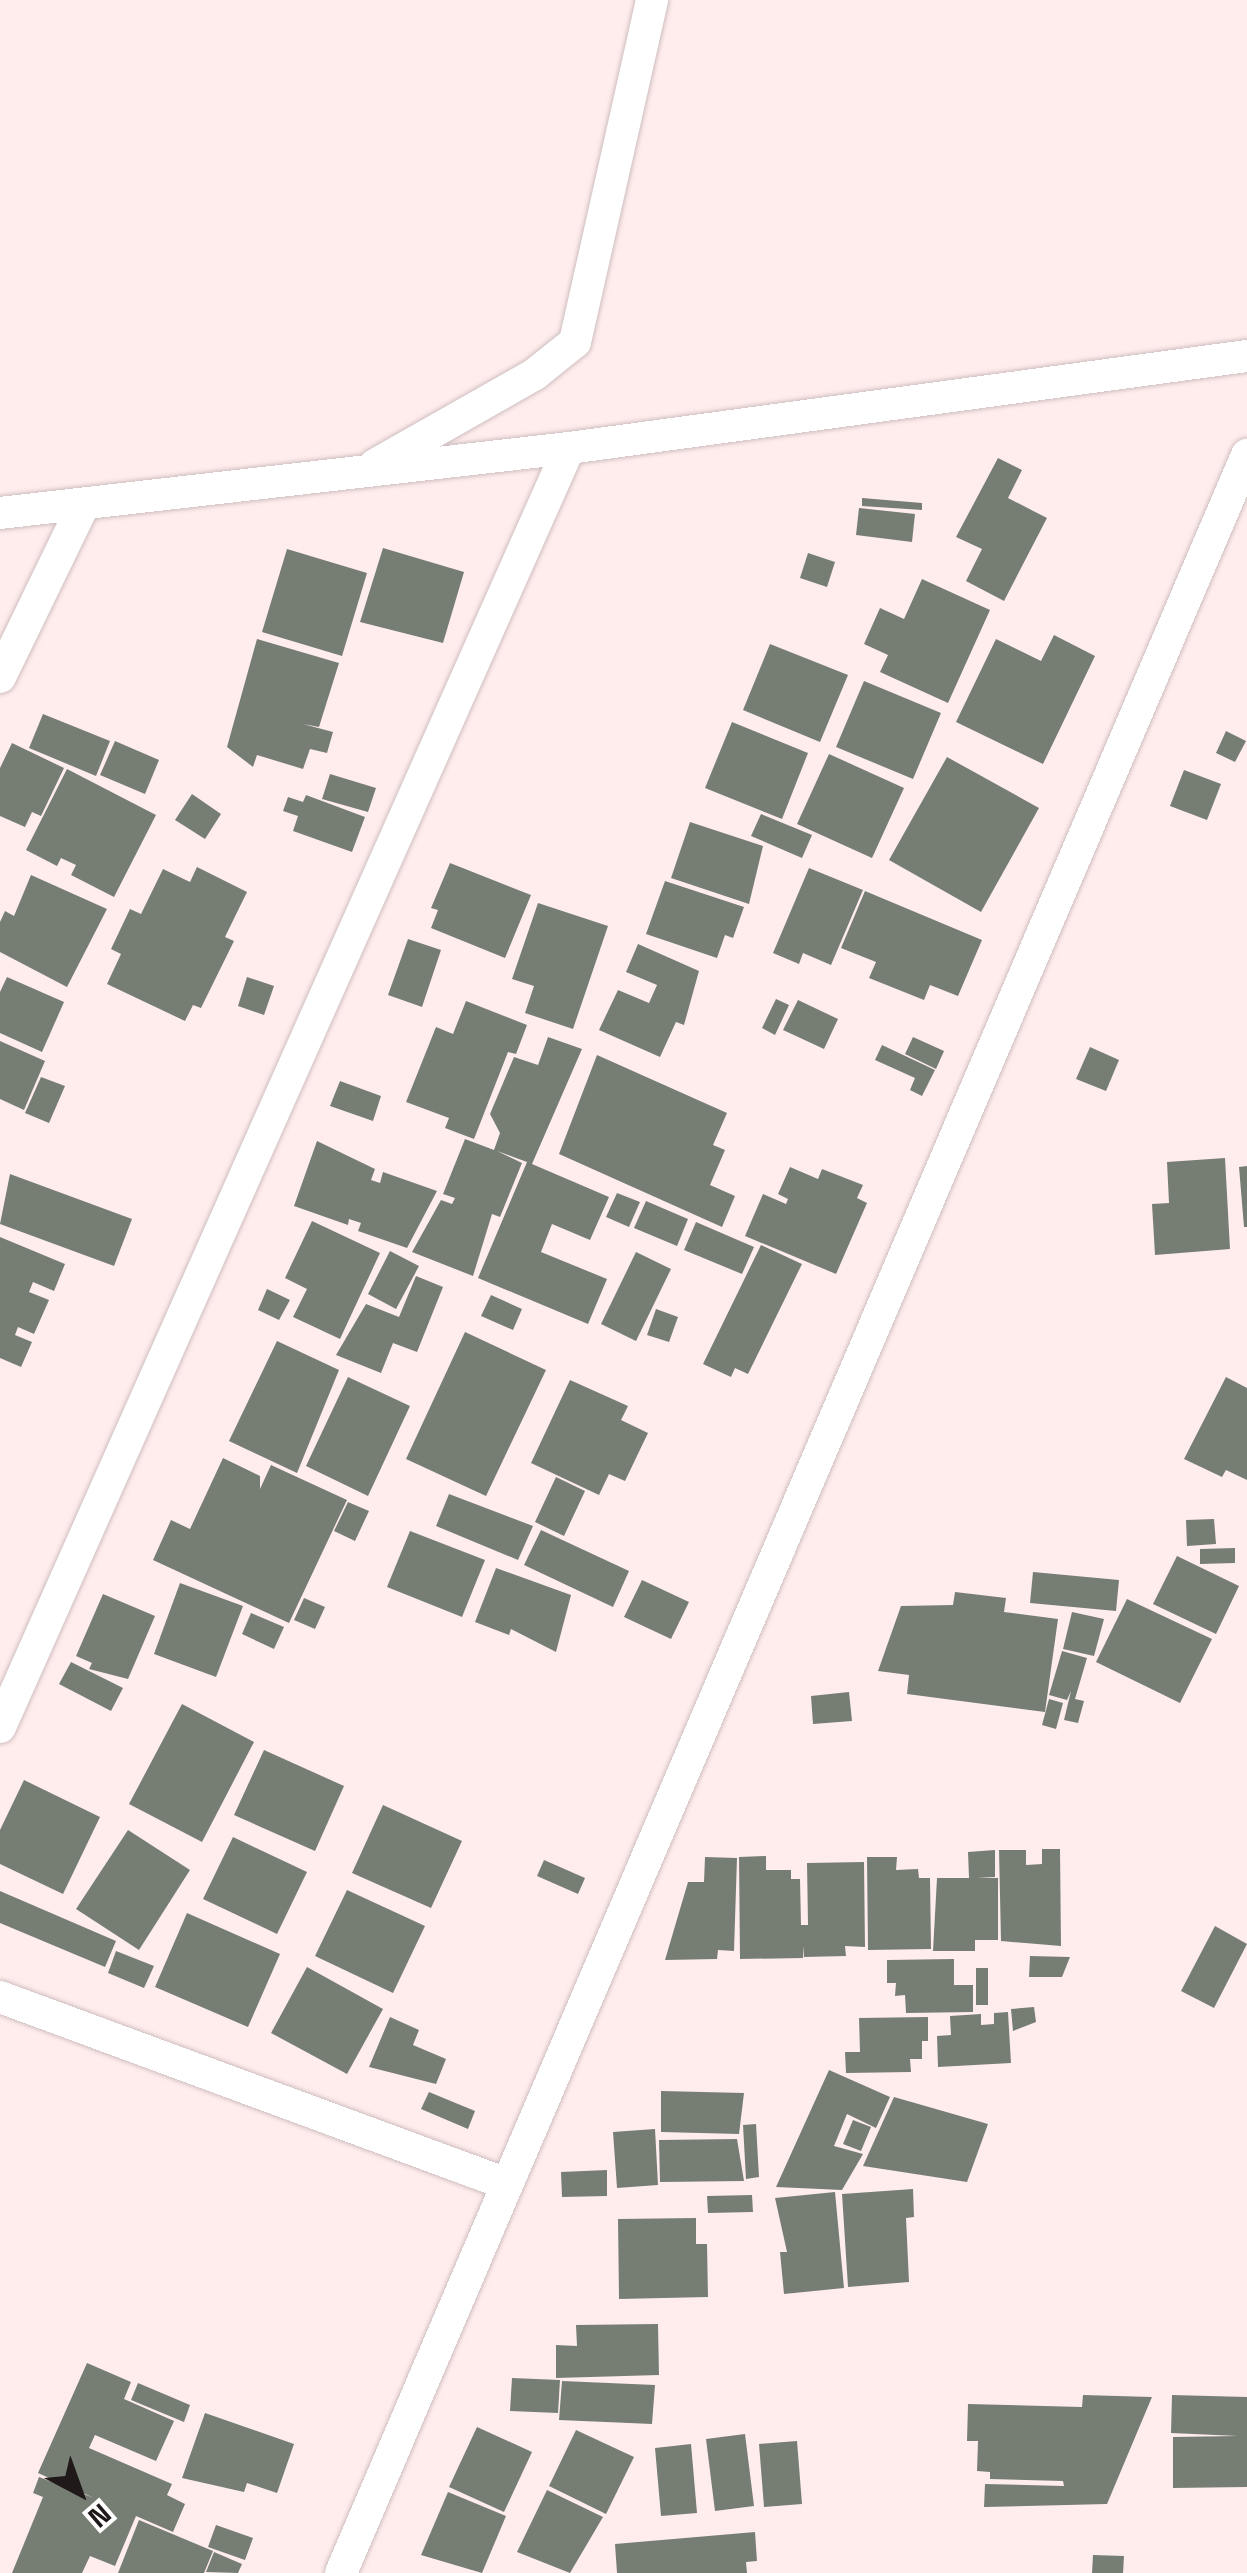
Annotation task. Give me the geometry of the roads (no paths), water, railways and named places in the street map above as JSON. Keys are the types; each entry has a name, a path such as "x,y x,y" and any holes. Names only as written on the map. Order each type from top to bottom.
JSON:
{"street":[{"path":"366,471 535,374 575,342 652,0"},
{"path":"0,513 569,448 1247,356"},
{"path":"0,1727 569,448"},
{"path":"341,2573 1247,455"},
{"path":"0,678 84,504"},
{"path":"0,1997 507,2184"}]}
